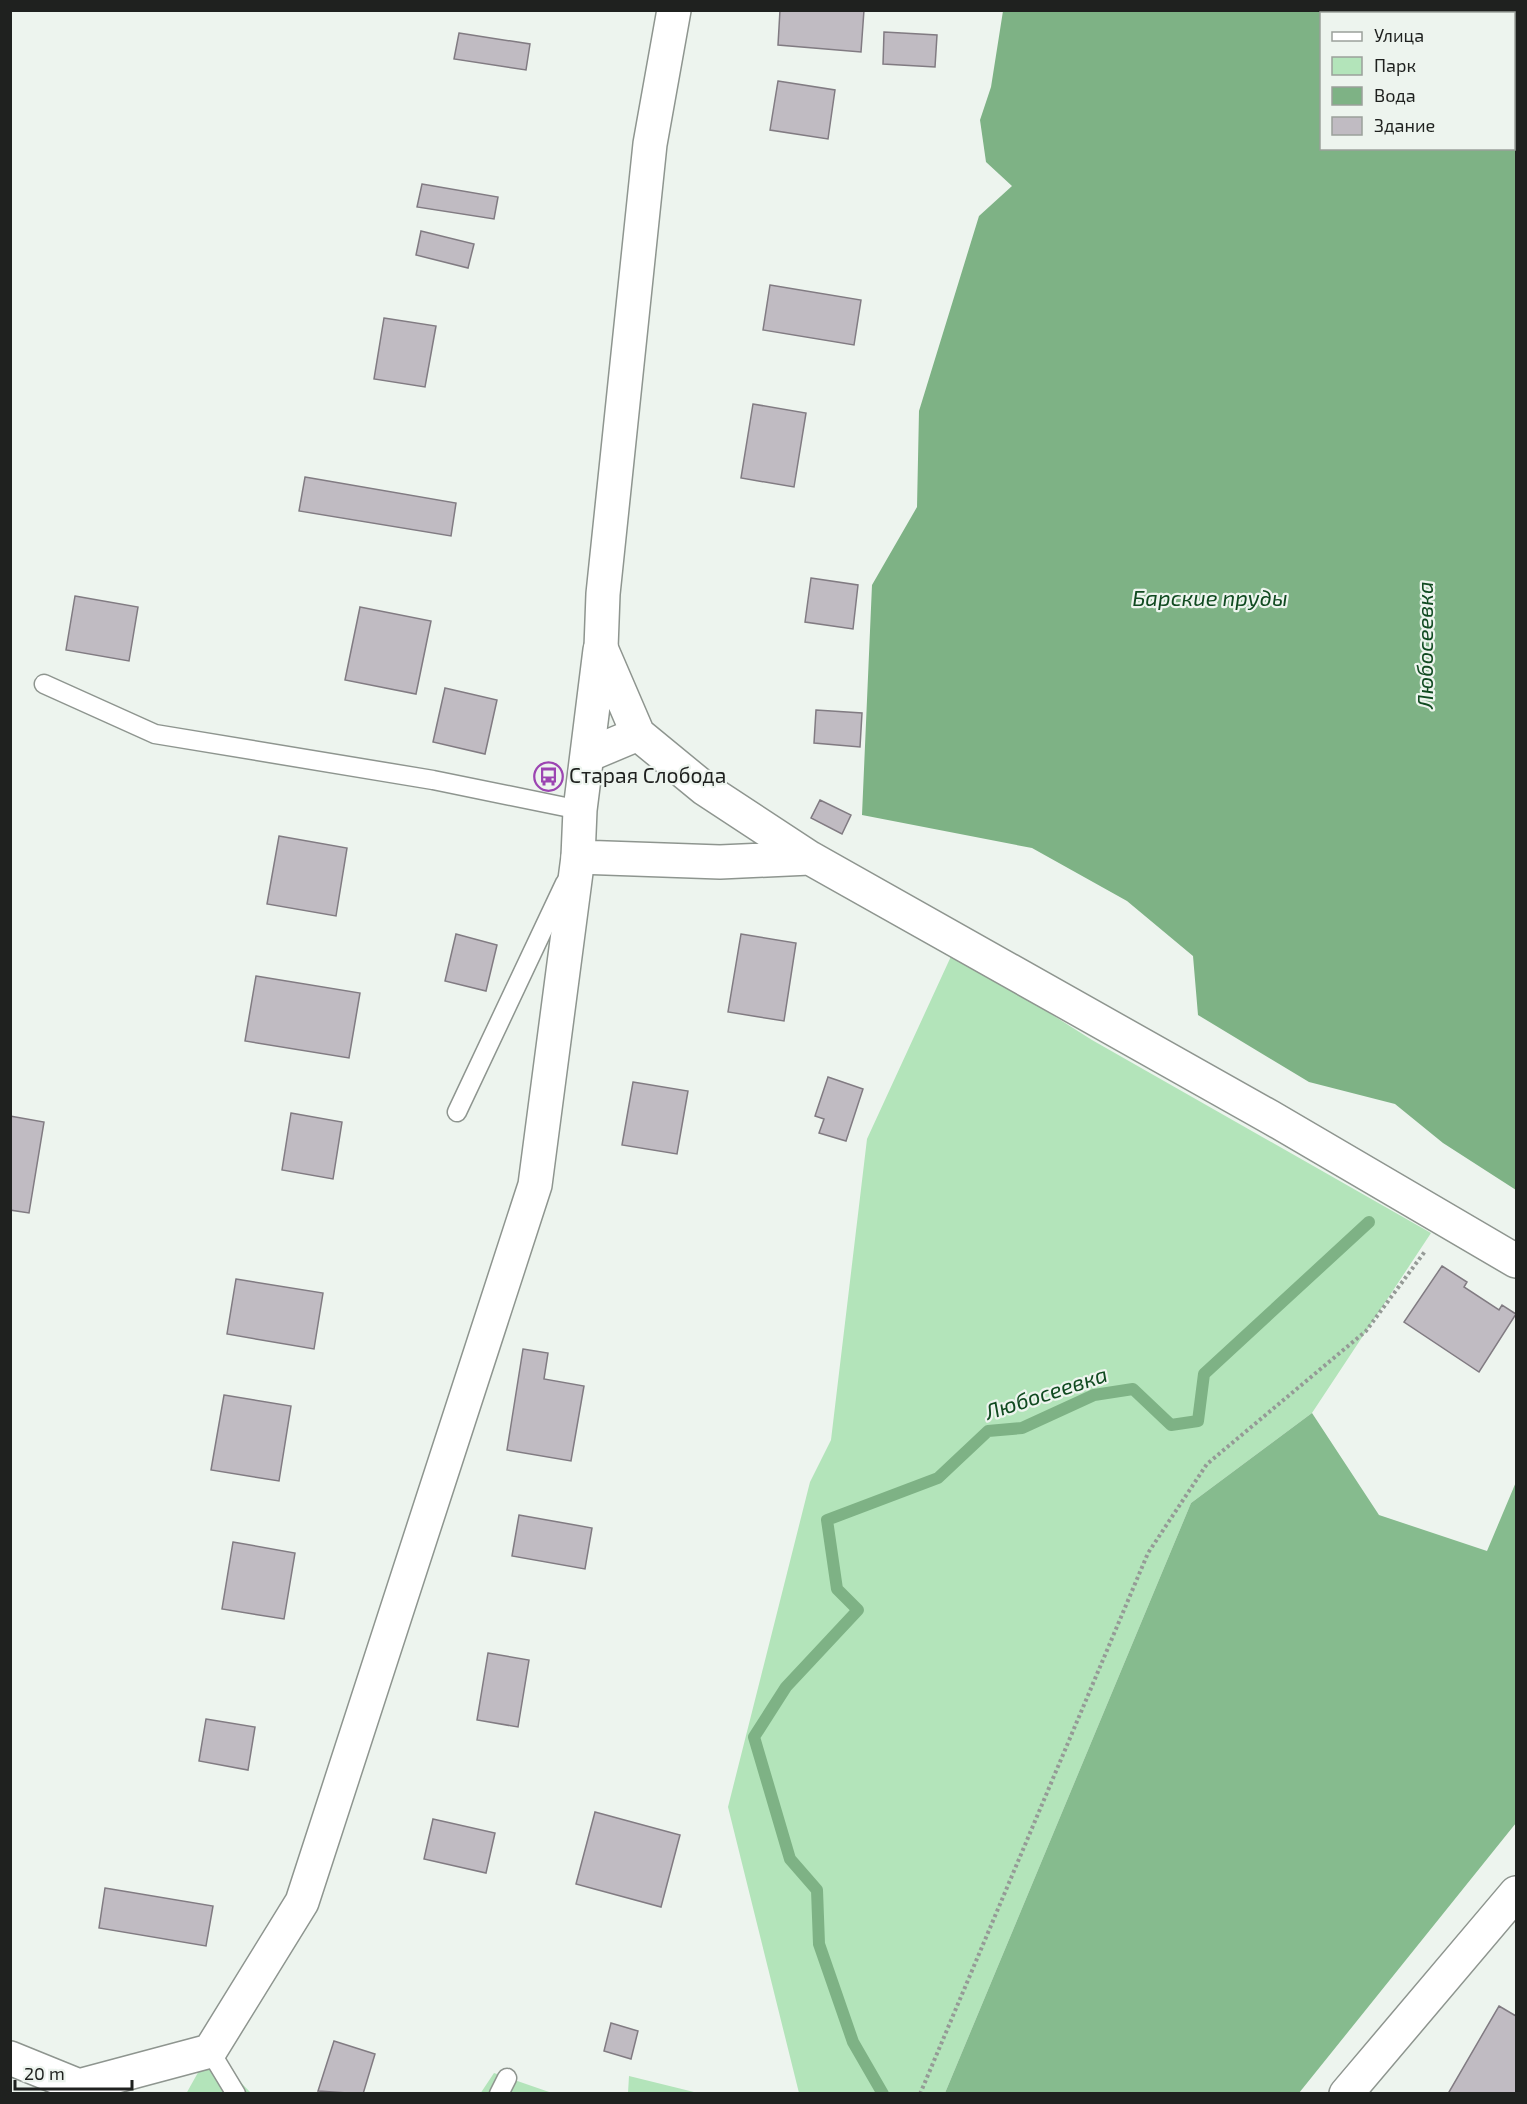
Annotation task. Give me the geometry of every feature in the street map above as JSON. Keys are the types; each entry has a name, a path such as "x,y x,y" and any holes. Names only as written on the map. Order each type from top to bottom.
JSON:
{"street":[{"path":"10,2058 79,2086 210,2051 302,1902 535,1185 578,857 580,810 601,648 603,594 650,144 674,10"},
{"path":"601,648 638,734 705,789 810,858 1270,1117 1516,1261"},
{"path":"588,755 638,734"},
{"path":"578,857 720,861 810,858"},
{"path":"1346,2094 1516,1893"}],"lane":[{"path":"44,684 155,734 433,780 580,810"},
{"path":"457,1112 578,857"},
{"path":"210,2051 236,2094"}],"path":[{"path":"920,2094 1148,1553 1207,1464 1366,1331 1448,1221"}],"green space":[{"path":"953,952 1092,1040 1431,1233 1312,1413 1191,1503 945,2093 799,2093 728,1807 810,1482 831,1440 867,1139"},
{"path":"210,2051 251,2093 186,2094"},
{"path":"494,2073 552,2093 480,2094"},
{"path":"629,2076 698,2093 628,2093"}],"shaded area":[{"path":"1312,1413 1379,1515 1487,1551 1516,1482 1516,1823 1299,2093 945,2093 1191,1503"}],"water":[{"name":"Барские пруды","path":"1003,11 1516,11 1516,1190 1443,1143 1395,1104 1309,1082 1198,1015 1193,956 1127,901 1032,848 862,815 872,585 917,507 919,411 979,216 1012,186 986,162 980,120 991,87"}],"building":[{"path":"780,10 864,10 861,52 778,45"},
{"path":"884,32 937,35 935,67 883,64"},
{"path":"459,33 530,44 526,70 454,59"},
{"path":"778,81 835,90 828,139 770,130"},
{"path":"422,184 498,197 494,219 417,207"},
{"path":"421,231 474,244 468,268 416,255"},
{"path":"770,285 861,300 854,345 763,330"},
{"path":"384,318 436,326 425,387 374,379"},
{"path":"753,404 806,413 794,487 741,478"},
{"path":"305,477 456,503 451,536 299,511"},
{"path":"811,578 858,585 853,629 805,622"},
{"path":"75,596 138,607 129,661 66,650"},
{"path":"360,607 431,621 416,694 345,680"},
{"path":"445,688 497,700 485,754 433,742"},
{"path":"816,710 862,713 860,747 814,743"},
{"path":"820,800 851,815 842,834 811,818"},
{"path":"279,836 347,848 336,916 267,904"},
{"path":"456,934 497,945 486,991 445,981"},
{"path":"741,934 796,943 784,1021 728,1012"},
{"path":"256,976 360,993 349,1058 245,1041"},
{"path":"828,1077 863,1089 846,1141 819,1133 824,1119 815,1116"},
{"path":"633,1082 688,1091 677,1154 622,1145"},
{"path":"291,1113 342,1122 333,1179 282,1170"},
{"path":"10,1116 44,1122 29,1213 10,1210"},
{"path":"1442,1266 1467,1282 1464,1287 1499,1310 1502,1305 1516,1314 1479,1372 1404,1322"},
{"path":"236,1279 323,1293 314,1349 227,1334"},
{"path":"523,1349 548,1353 544,1379 584,1386 571,1461 507,1450"},
{"path":"224,1395 291,1406 279,1481 211,1470"},
{"path":"519,1515 592,1528 585,1569 512,1556"},
{"path":"233,1542 295,1553 284,1619 222,1609"},
{"path":"488,1653 529,1660 518,1727 477,1720"},
{"path":"206,1719 255,1727 248,1770 199,1761"},
{"path":"595,1812 680,1835 661,1907 576,1884"},
{"path":"433,1819 495,1833 486,1873 424,1859"},
{"path":"105,1888 213,1906 206,1946 99,1928"},
{"path":"1499,2006 1516,2016 1516,2094 1452,2094 1449,2092"},
{"path":"611,2023 638,2031 631,2059 604,2051"},
{"path":"334,2041 375,2054 363,2094 318,2091"}],"waterway":[{"name":"Любосеевка","path":"883,2094 853,2042 819,1944 817,1890 790,1859 754,1737 786,1687 858,1610 837,1589 827,1520 938,1478 988,1431 1022,1428 1094,1395 1133,1389 1171,1425 1198,1421 1204,1374 1369,1222"}],"place":[{"name":"Старая Слобода","path":"548,776"}]}
